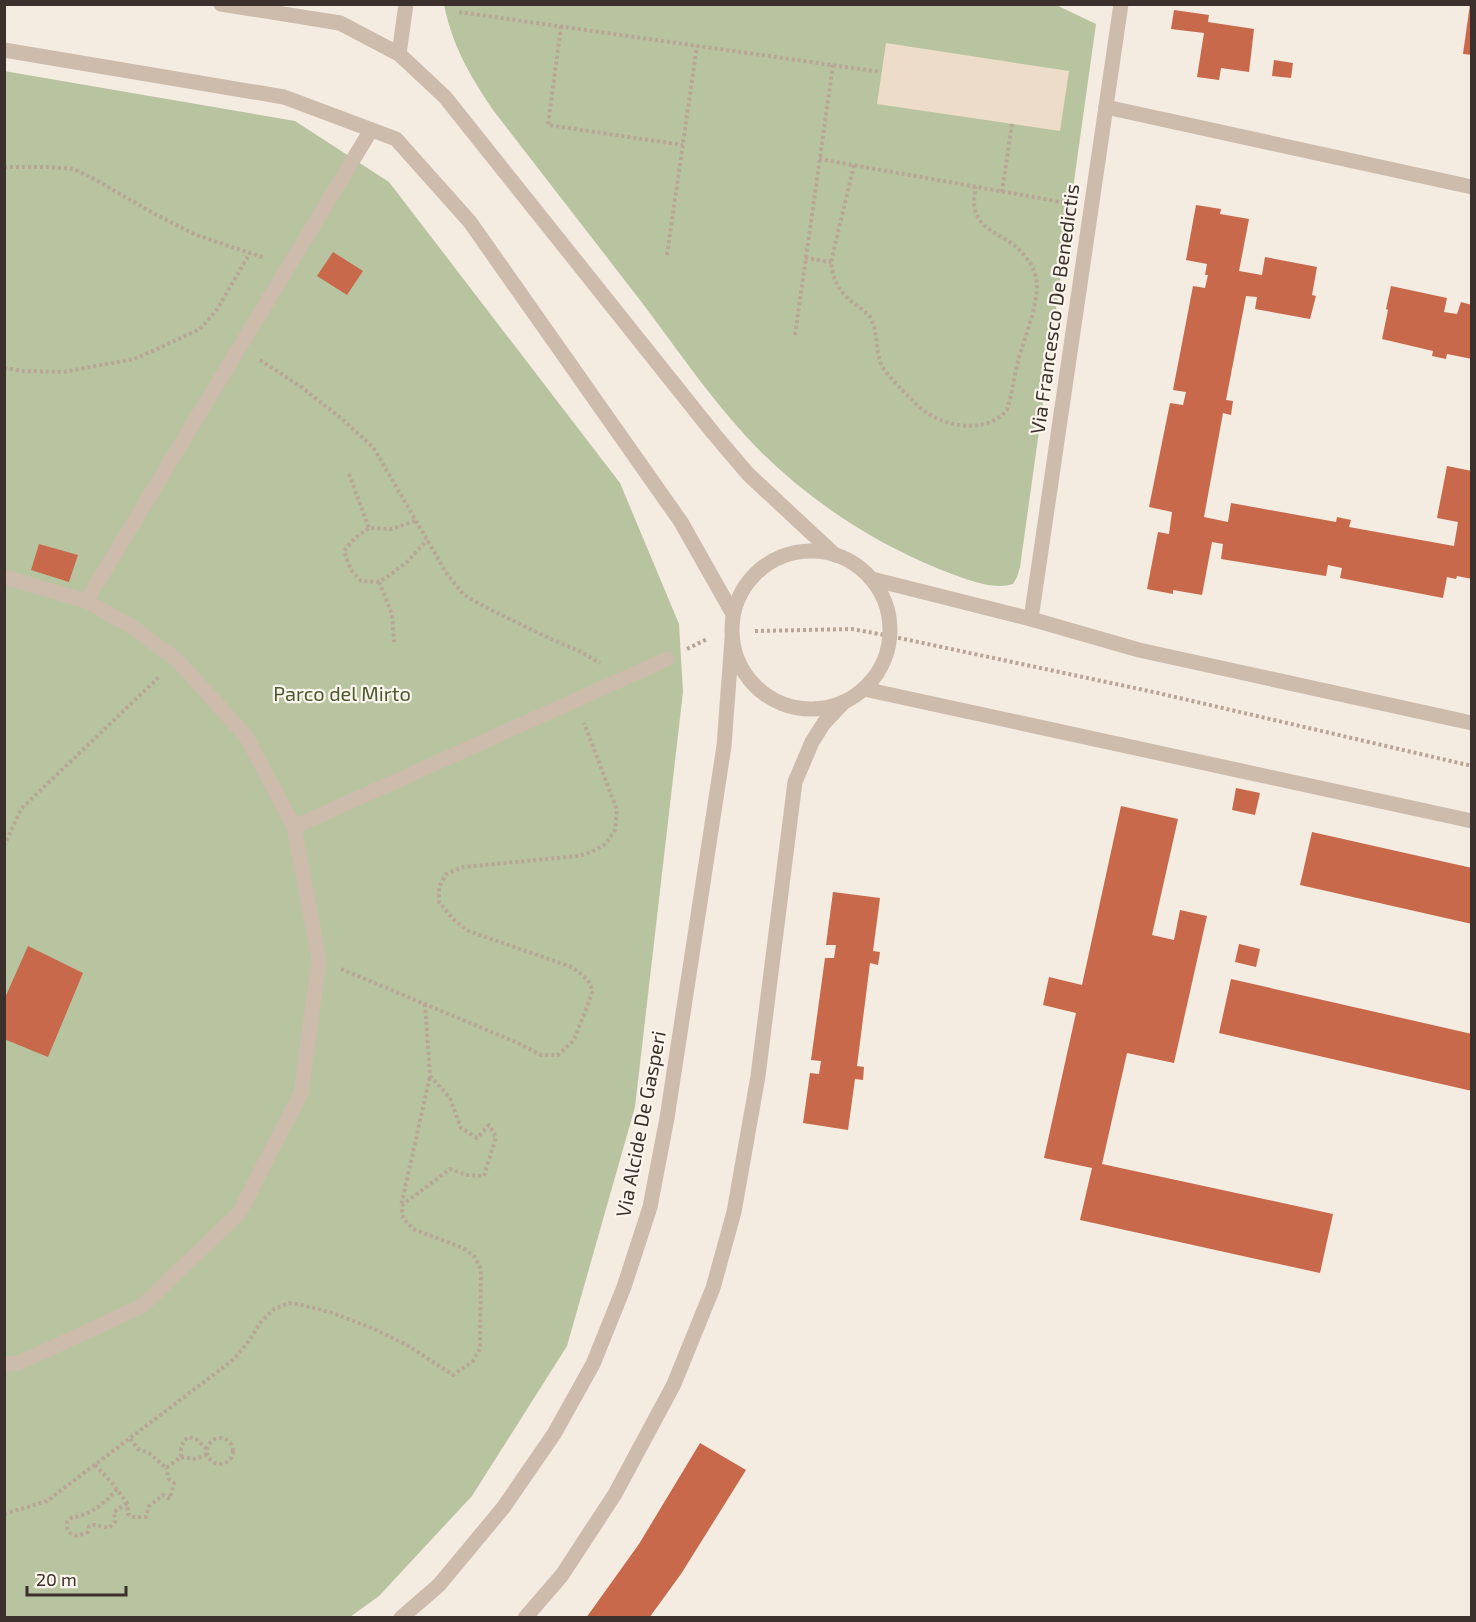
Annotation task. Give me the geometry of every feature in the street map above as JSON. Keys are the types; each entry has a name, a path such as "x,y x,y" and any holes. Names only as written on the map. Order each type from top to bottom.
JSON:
{"street":[{"path":"221,4 340,23 399,54 444,97 706,425 748,474 835,555"},
{"path":"399,54 406,4"},
{"name":"Via Francesco De Benedictis","path":"1030,620 1121,4"},
{"path":"4,50 284,97 396,139 470,222 681,522 733,614"},
{"path":"1106,107 1472,187"},
{"path":"86,601 371,130"},
{"path":"525,1617 562,1575 615,1494 674,1384 713,1288 734,1212 753,1108 795,782 812,742 824,723 843,703 864,689 880,670 889,646 890,621 884,597 872,579 850,560 827,552 801,551 778,557 757,571 741,591 733,614"},
{"path":"4,577 86,601 134,628 177,660 246,736 294,827 320,960 301,1093 239,1213 142,1306 19,1363 4,1364"},
{"path":"872,579 1139,650 1472,723"},
{"name":"Via Alcide De Gasperi","path":"401,1617 439,1585 503,1508 554,1434 594,1364 624,1287 650,1207 667,1118 724,746 733,614"},
{"path":"732,635 738,662 752,683 771,699 795,707 819,709 843,703"},
{"path":"294,827 667,658"},
{"path":"864,689 1472,821"}],"path":[{"path":"459,12 881,72"},
{"path":"561,26 548,125 683,145"},
{"path":"667,255 697,46"},
{"path":"795,335 833,65"},
{"path":"1002,192 1012,124"},
{"path":"819,159 1091,208"},
{"path":"854,165 831,262 832,275 844,296 870,317 881,364 888,375 922,410 936,418 977,427 1001,418 1007,410 1023,340 1034,306 1036,289 1035,272 1026,257 1016,246 985,227 978,218 974,207 975,187"},
{"path":"4,167 74,169 196,235 288,266"},
{"path":"4,368 63,372 134,359 155,350 200,328 216,311 250,253"},
{"path":"806,258 831,262"},
{"path":"239,347 300,386 373,447 447,574 463,594 485,608 579,651 624,678"},
{"path":"349,474 369,528"},
{"path":"415,521 392,529 369,528 355,538 344,551 351,570 361,581 379,582 407,562 427,540"},
{"path":"379,582 392,614 394,642"},
{"path":"667,658 724,631 732,635 852,629 1158,693 1472,766"},
{"path":"4,846 21,809 177,660"},
{"path":"320,960 518,1043 541,1055 558,1055 574,1040 593,992 588,980 572,967 468,931 453,919 439,902 439,887 446,874 463,867 578,855 591,852 606,844 615,830 617,810 576,700"},
{"path":"4,1514 47,1501 233,1360 260,1323 274,1309 288,1303 333,1313 374,1329 407,1345 453,1375 473,1361 480,1349 481,1269 475,1257 463,1248 413,1229 402,1218 401,1206 430,1076 425,1004"},
{"path":"401,1206 450,1169 466,1175 484,1176 496,1137 489,1125 477,1138 461,1128 450,1098 430,1076"},
{"path":"166,1468 181,1457 196,1459 207,1451 209,1444 216,1439 225,1439 232,1445 234,1454 229,1462 221,1465 212,1462 207,1451 196,1439 189,1437 184,1440 181,1457"},
{"path":"95,1465 127,1503 128,1514 132,1517 146,1517 149,1506 163,1495 170,1499 174,1483 169,1479 166,1468 149,1453 138,1449 130,1439"},
{"path":"117,1489 98,1509 70,1518 67,1522 70,1533 77,1536 87,1532 89,1526 94,1525 109,1528 115,1522 114,1512 127,1503"}],"green space":[{"path":"1054,4 1096,24 1020,567 1013,584 1005,586 976,582 956,576 867,534 823,505 762,453 700,380 493,110 463,60 452,34 444,5"},
{"name":"Parco del Mirto","path":"4,71 295,121 389,182 620,483 679,624 683,692 635,1107 567,1346 472,1496 379,1596 350,1617 5,1617"}],"shaded area":[{"path":"886,43 1069,71 1060,131 877,104"}],"building":[{"path":"1470,4 1472,4 1472,55 1463,54"},
{"path":"1174,10 1209,15 1208,22 1254,29 1249,72 1221,68 1219,80 1197,77 1204,33 1171,29"},
{"path":"1274,60 1293,63 1291,78 1272,76"},
{"path":"1196,205 1221,209 1220,214 1249,219 1239,271 1262,275 1265,257 1317,267 1312,295 1316,296 1310,319 1255,309 1257,297 1246,296 1226,400 1233,401 1231,415 1223,413 1204,517 1228,522 1231,503 1336,522 1337,517 1351,520 1349,527 1454,546 1458,522 1437,518 1447,466 1472,471 1472,579 1447,577 1443,598 1340,578 1342,568 1328,565 1326,576 1221,559 1223,544 1212,542 1202,595 1173,590 1173,594 1147,589 1158,532 1169,534 1172,512 1149,507 1170,403 1183,405 1186,392 1173,390 1193,286 1205,288 1208,275 1205,275 1207,264 1186,260"},
{"path":"333,252 363,271 347,295 317,276"},
{"path":"1391,286 1447,298 1444,312 1457,314 1461,302 1472,305 1472,359 1447,354 1446,359 1432,356 1433,351 1382,339"},
{"path":"39,544 78,555 69,582 31,570"},
{"path":"1236,788 1260,793 1255,815 1232,810"},
{"path":"1121,806 1178,819 1152,935 1174,940 1180,910 1207,916 1174,1063 1127,1053 1102,1164 1333,1214 1320,1273 1080,1220 1092,1168 1044,1158 1076,1013 1043,1005 1049,977 1082,985"},
{"path":"1312,832 1472,868 1472,924 1300,885"},
{"path":"833,892 880,898 873,951 880,952 878,965 870,963 857,1066 864,1067 863,1080 855,1079 848,1130 803,1123 810,1073 819,1074 821,1061 811,1060 825,958 834,958 836,945 826,945"},
{"path":"1239,944 1260,949 1256,967 1235,962"},
{"path":"28,946 83,973 48,1057 4,1039 4,1000"},
{"path":"1231,979 1472,1034 1472,1091 1219,1033"},
{"path":"700,1443 746,1470 681,1574 649,1618 586,1618 639,1544"}]}
